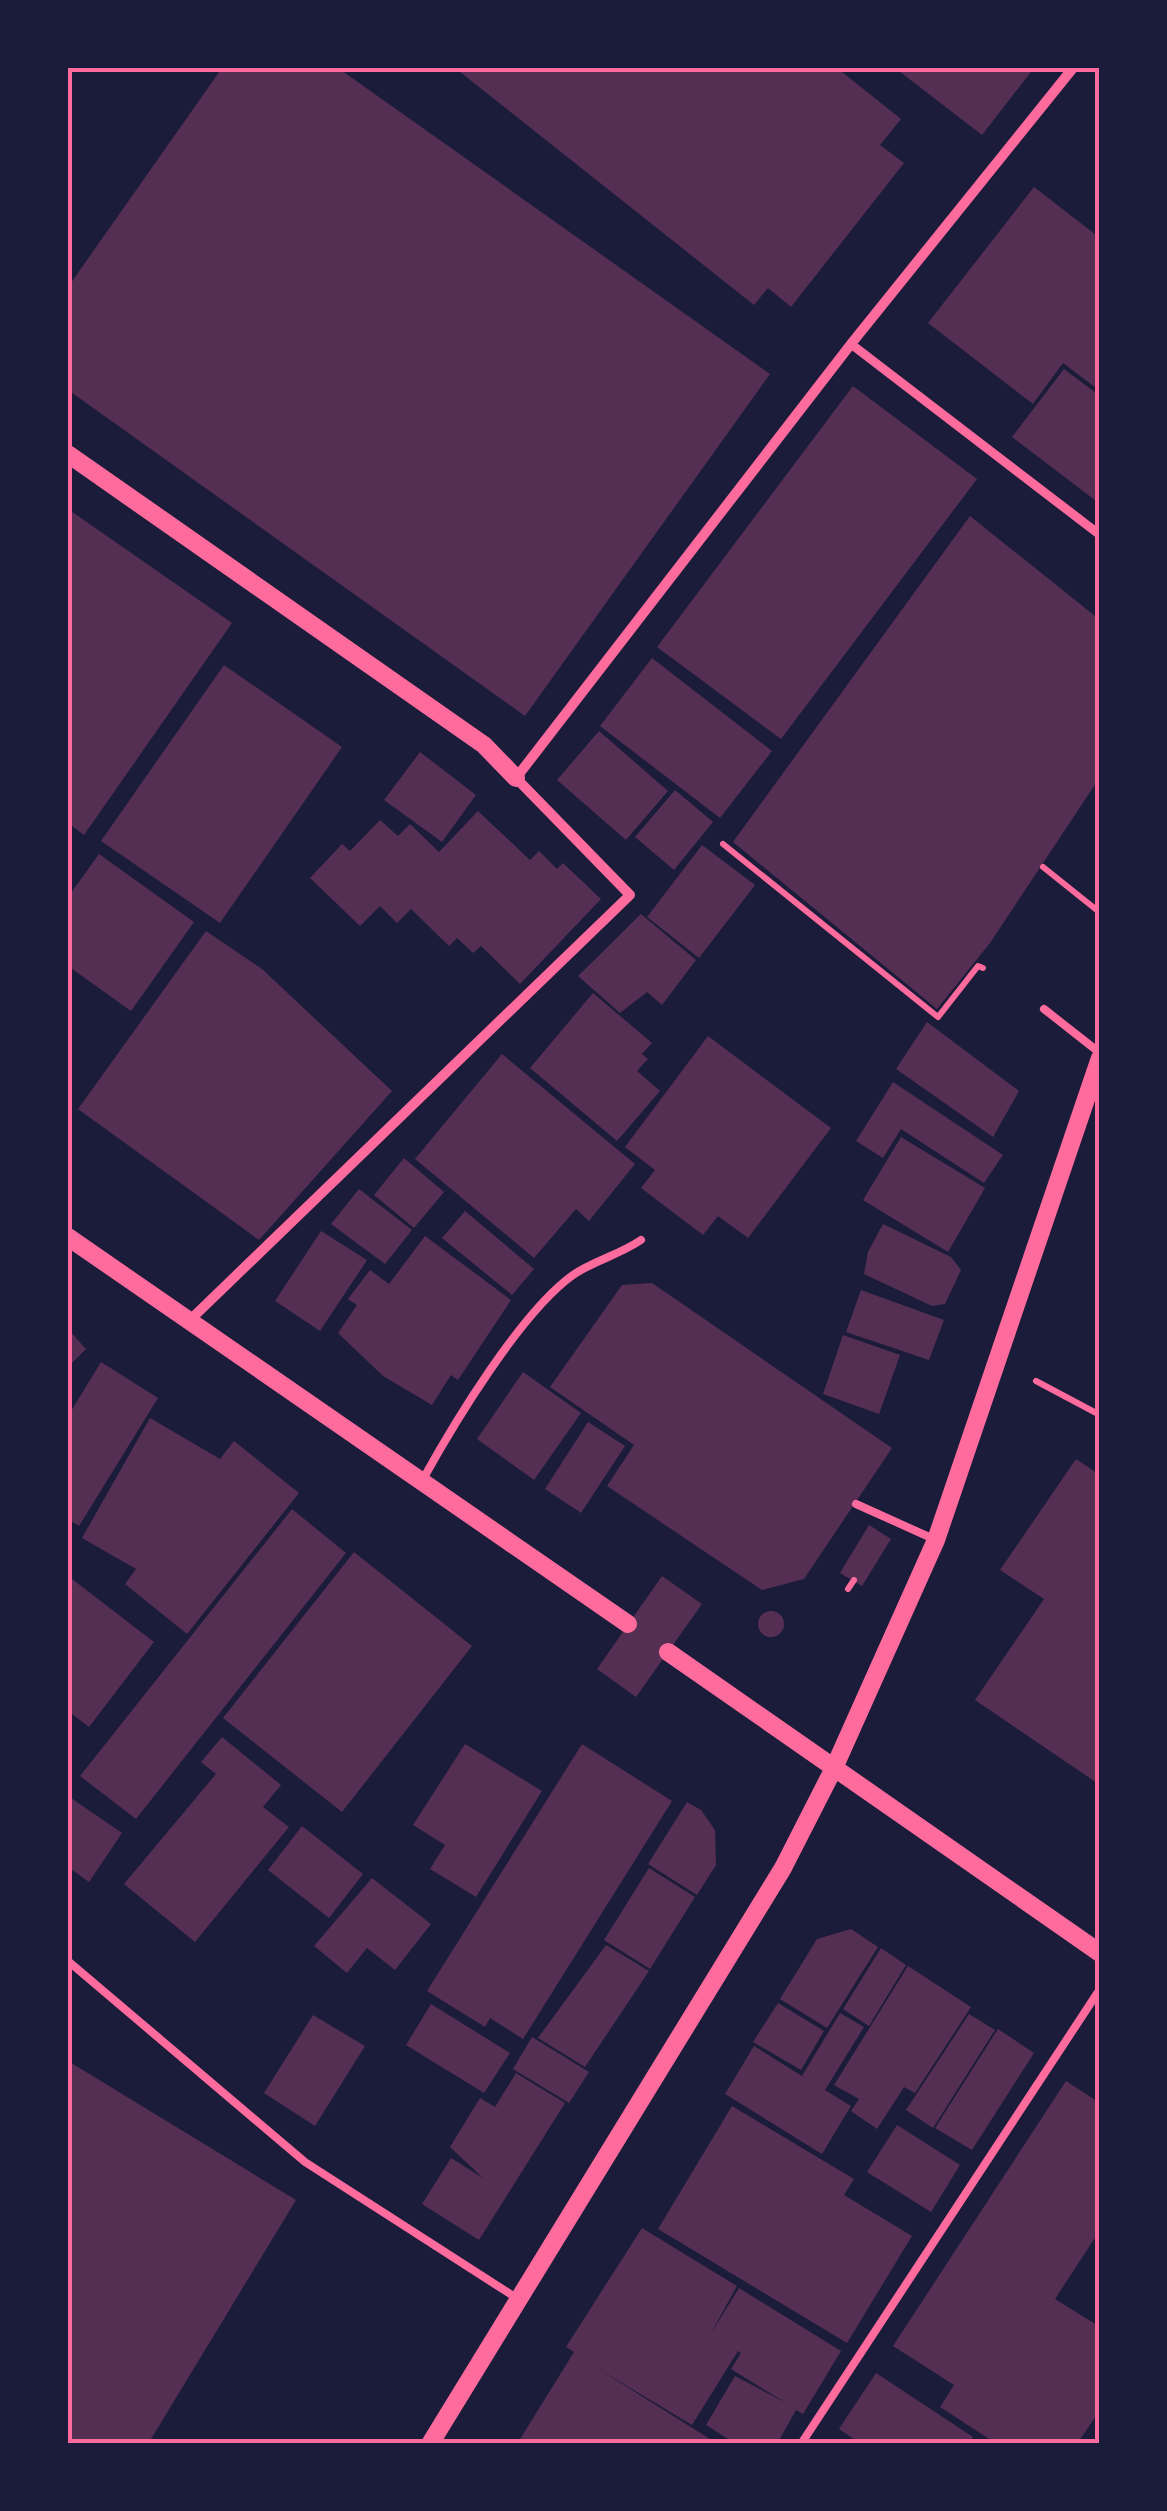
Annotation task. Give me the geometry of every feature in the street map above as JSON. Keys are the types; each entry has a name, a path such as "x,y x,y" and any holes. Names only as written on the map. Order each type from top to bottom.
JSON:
{"street":[{"path":"516,778 851,344 1073,68"},
{"path":"851,344 1100,535"},
{"path":"68,454 484,745 630,896 190,1321"},
{"path":"430,2444 782,1868 834,1768 936,1540 1100,1056"},
{"path":"71,1244 190,1321 628,1624"},
{"path":"668,1652 1100,1953"}],"lane":[{"path":"1044,1009 1100,1056"},
{"path":"422,1481 452,1427 546,1298 576,1272 614,1258 642,1240"},
{"path":"856,1504 936,1540"},
{"path":"68,1961 305,2162 518,2299"},
{"path":"802,2444 1100,1989"}],"path":[{"path":"724,844 938,1017 978,966 983,968"},
{"path":"1042,867 1098,911"},
{"path":"1036,1381 1100,1415"},
{"path":"848,1589 854,1580"}],"building":[{"path":"222,68 338,68 770,374 525,716 68,390 68,287"},
{"path":"455,68 837,68 901,119 880,145 904,163 791,307 768,288 754,305"},
{"path":"895,68 1034,68 982,135"},
{"path":"1034,187 1100,238 1100,391 1063,363 1033,404 928,323"},
{"path":"1064,369 1100,396 1100,504 1012,437"},
{"path":"853,386 977,479 781,739 657,647"},
{"path":"68,509 232,623 84,835 68,823"},
{"path":"970,516 1100,620 1100,777 990,943 937,1009 733,842"},
{"path":"652,658 772,751 720,818 600,726"},
{"path":"224,665 342,747 220,923 101,841"},
{"path":"599,731 668,791 626,840 557,780"},
{"path":"420,752 476,795 442,842 384,800"},
{"path":"675,790 713,822 674,870 635,837"},
{"path":"478,811 530,860 539,851 557,869 563,863 601,899 520,984 481,946 473,953 457,938 449,946 411,909 397,923 380,906 360,926 310,878 342,844 350,851 380,820 398,836 410,824 439,852"},
{"path":"702,845 755,885 699,958 647,917"},
{"path":"99,854 194,922 131,1011 68,966 68,897"},
{"path":"641,914 696,960 662,1005 647,992 620,1013 578,976"},
{"path":"206,931 262,969 392,1091 259,1240 78,1109"},
{"path":"593,993 652,1043 642,1054 648,1059 637,1071 660,1091 617,1141 530,1068"},
{"path":"927,1022 1019,1091 993,1137 896,1069"},
{"path":"708,1036 831,1128 748,1238 718,1216 703,1235 641,1188 655,1170 625,1147"},
{"path":"502,1054 635,1164 589,1221 576,1209 534,1258 415,1159"},
{"path":"893,1082 1003,1155 984,1183 901,1129 883,1158 856,1141"},
{"path":"901,1137 985,1188 948,1252 863,1200"},
{"path":"404,1158 444,1192 414,1228 374,1195"},
{"path":"359,1189 412,1230 385,1264 331,1224"},
{"path":"465,1211 534,1269 512,1295 442,1238"},
{"path":"883,1224 951,1257 961,1270 945,1304 932,1306 864,1274 868,1252"},
{"path":"321,1231 367,1260 320,1331 275,1301"},
{"path":"425,1236 511,1300 458,1380 451,1375 432,1405 383,1376 338,1333 357,1305 348,1299 370,1270 389,1284"},
{"path":"652,1283 892,1448 804,1579 762,1590 607,1486 634,1445 550,1387 622,1285"},
{"path":"861,1290 944,1320 929,1360 846,1332"},
{"path":"68,1329 86,1349 68,1367"},
{"path":"843,1335 900,1355 879,1414 823,1394"},
{"path":"101,1362 158,1398 79,1526 68,1519 68,1416"},
{"path":"523,1372 581,1413 534,1480 477,1439"},
{"path":"150,1418 220,1459 234,1441 299,1493 187,1634 125,1584 136,1569 82,1538"},
{"path":"588,1422 625,1446 581,1513 545,1489"},
{"path":"1076,1459 1100,1475 1100,1785 975,1700 1044,1599 1000,1570"},
{"path":"292,1509 346,1553 136,1819 80,1776"},
{"path":"869,1525 891,1539 862,1586 840,1573"},
{"path":"354,1552 472,1646 342,1812 223,1718"},
{"path":"662,1576 702,1604 636,1697 597,1669"},
{"path":"72,1579 154,1642 89,1727 68,1711 68,1585"},
{"path":"771,1611 780,1615 784,1624 780,1633 771,1637 762,1633 758,1624 762,1615"},
{"path":"222,1737 281,1785 263,1807 289,1827 195,1942 124,1884 216,1774 201,1762"},
{"path":"465,1744 542,1791 476,1897 430,1869 445,1845 413,1825"},
{"path":"582,1744 672,1801 523,2039 490,2018 485,2027 427,1991"},
{"path":"68,1796 122,1833 89,1882 68,1867"},
{"path":"687,1802 701,1810 715,1830 716,1865 697,1895 648,1864"},
{"path":"302,1826 363,1874 329,1918 268,1870"},
{"path":"649,1868 695,1897 650,1969 604,1940"},
{"path":"372,1878 431,1924 395,1970 367,1948 347,1973 314,1946"},
{"path":"851,1929 878,1947 827,2028 780,1999 817,1939"},
{"path":"606,1945 649,1971 585,2067 538,2038"},
{"path":"881,1948 906,1965 869,2026 843,2009"},
{"path":"908,1966 971,2007 915,2093 904,2087 877,2129 851,2111 859,2099 834,2085"},
{"path":"778,2003 824,2031 801,2070 753,2042"},
{"path":"431,2004 510,2053 484,2093 406,2045"},
{"path":"840,2013 864,2027 825,2090 851,2106 822,2154 725,2094 754,2046 802,2076"},
{"path":"969,2014 995,2030 933,2128 906,2110"},
{"path":"313,2015 365,2046 315,2126 264,2093"},
{"path":"998,2029 1034,2053 972,2150 935,2128"},
{"path":"532,2037 589,2072 569,2103 513,2069"},
{"path":"68,2061 296,2200 148,2444 68,2444"},
{"path":"516,2073 565,2103 479,2240 422,2204 451,2158 483,2178 450,2147 480,2098 495,2107"},
{"path":"1066,2081 1100,2103 1100,2230 1055,2299 1100,2327 1100,2410 1077,2444 997,2444 940,2407 954,2385 893,2346"},
{"path":"732,2106 854,2179 844,2195 912,2236 847,2343 658,2229"},
{"path":"897,2125 960,2165 931,2212 867,2172"},
{"path":"642,2228 737,2286 710,2335 739,2288 841,2351 803,2414 796,2410 777,2444 736,2444 706,2425 735,2376 786,2403 731,2369 741,2353 738,2351 692,2425 597,2368 718,2444 517,2444 574,2352 566,2347"},
{"path":"876,2373 973,2437 969,2444 861,2444 839,2429"}]}
